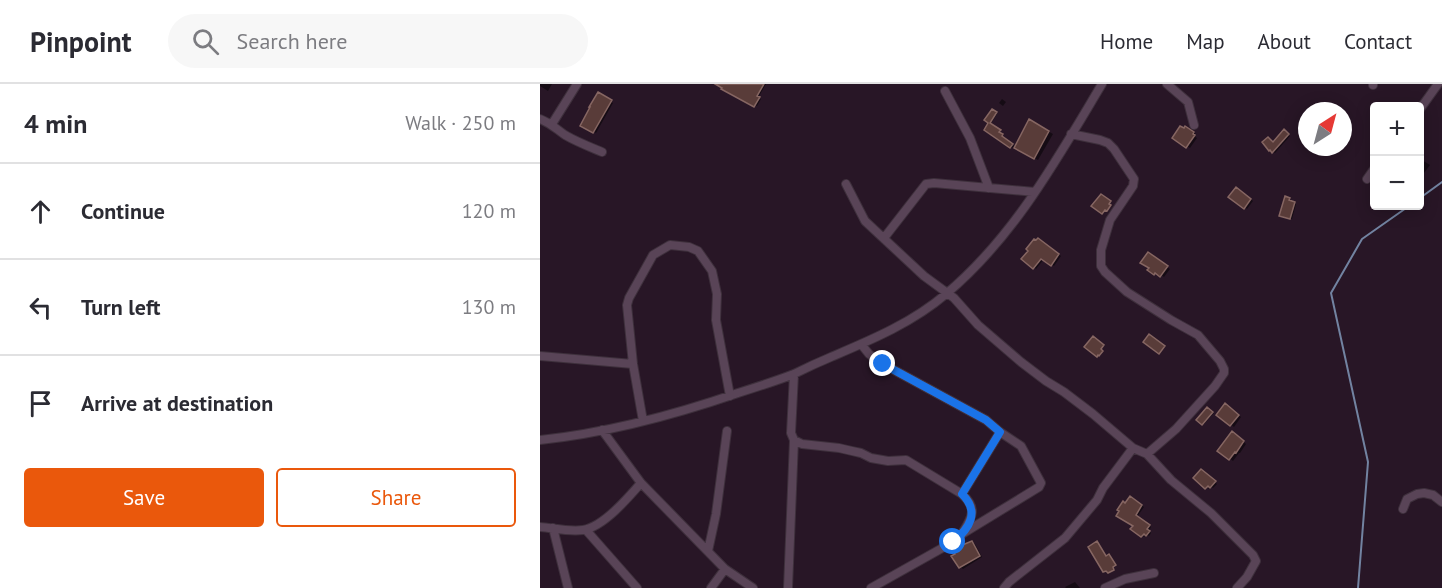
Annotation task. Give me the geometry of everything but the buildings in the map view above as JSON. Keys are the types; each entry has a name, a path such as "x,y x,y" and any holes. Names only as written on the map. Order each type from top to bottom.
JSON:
{"street":[{"path":"552,123 577,84"},
{"path":"540,440 643,421 730,396 794,374 904,324 927,310 971,271 1016,220 1102,84"},
{"path":"1167,84 1188,102 1194,125"},
{"path":"1424,102 1438,84"},
{"path":"945,91 970,138 988,188"},
{"path":"540,119 552,123 564,134 602,152"},
{"path":"1071,134 1108,143 1134,179 1132,186 1110,220 1101,250 1101,266 1127,292 1198,335 1224,369 1224,373 1215,386 1176,429 1147,454"},
{"path":"1367,179 1370,175"},
{"path":"846,184 865,221 924,276 954,298 999,345 1046,381 1065,392 1133,448 1147,454 1171,480 1211,513 1253,555 1256,561 1254,567 1237,588"},
{"path":"884,238 926,184 1035,192"},
{"path":"643,421 633,364 628,312 629,298 653,255 670,245 698,251 712,271 717,294 716,320 730,396"},
{"path":"861,344 869,354 883,364 986,420 1021,446 1041,483 1039,487 962,534 953,542 871,588"},
{"path":"540,356 633,364"},
{"path":"788,588 794,441 791,433 794,374"},
{"path":"602,430 641,483 725,569 753,588"},
{"path":"708,551 716,514 727,431"},
{"path":"962,494 1000,432"},
{"path":"794,441 839,448 888,461 906,460 962,494 969,501 972,515 962,534"},
{"path":"1004,588 1065,538 1097,500 1103,488 1133,448"},
{"path":"540,527 586,530 601,522 641,483"},
{"path":"1403,509 1407,499 1417,494 1433,495 1442,502"},
{"path":"553,528 568,588"},
{"path":"586,530 637,588"},
{"path":"711,588 725,569"},
{"path":"1105,588 1125,579 1154,573"}],"waterway":[{"path":"1424,195 1442,182"},
{"path":"1358,588 1368,462 1331,293 1362,239 1403,210"}],"route":[{"path":"883,364 986,420 1000,432 962,494 969,501 972,515 962,534 953,542"}]}
